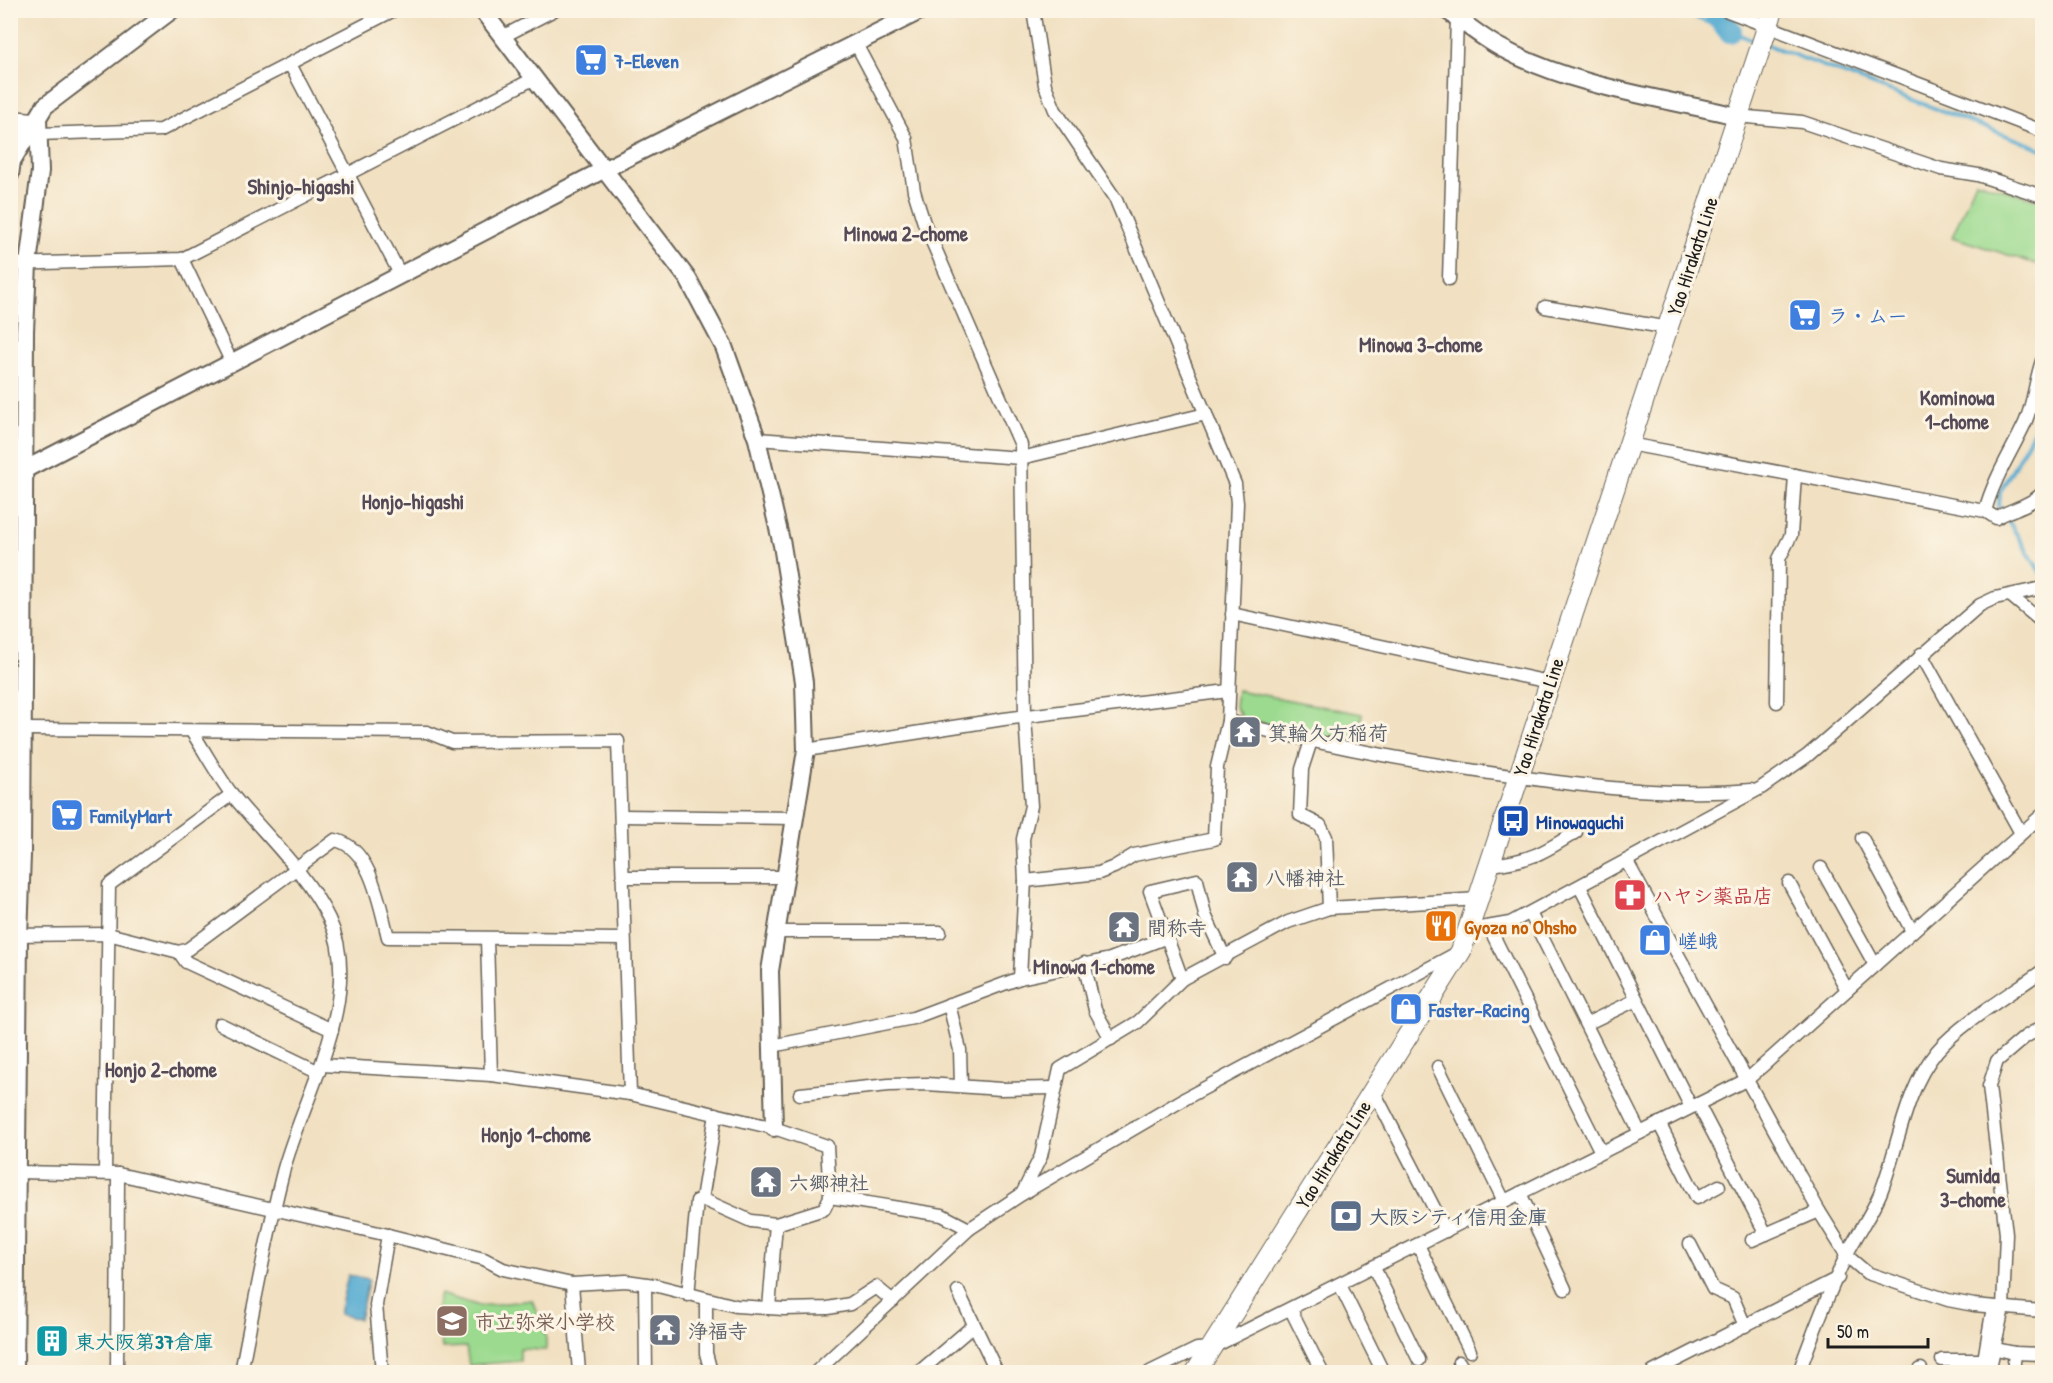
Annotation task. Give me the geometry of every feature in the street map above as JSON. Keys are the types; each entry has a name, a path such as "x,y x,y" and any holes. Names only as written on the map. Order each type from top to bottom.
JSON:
{"main road":[{"name":"Yao Hirakata Line","path":"1196,1372 1461,951 1767,30"}],"street":[{"path":"10,175 12,161 38,127 45,106 172,10"},
{"path":"10,130 38,127 161,130 394,10"},
{"path":"482,10 688,279 724,347 757,439 784,555 804,682 806,750 770,971 774,1128"},
{"path":"502,37 554,10"},
{"path":"17,471 401,276 605,169 922,10"},
{"path":"1025,881 1099,873 1134,855 1214,839 1217,767 1228,721 1237,503 1235,484 1116,200 1055,110 1045,85 1033,10"},
{"path":"1725,10 1767,30 2043,131"},
{"path":"1452,14 1502,49 1538,65 1605,85 1737,116 1802,122 1941,169 1978,175 2043,195"},
{"path":"1449,279 1452,14"},
{"path":"856,44 906,138 914,191 924,223 1021,445 1025,717 1031,807 1023,839 1025,881 1020,978"},
{"path":"290,64 401,276"},
{"path":"10,264 182,259 533,79"},
{"path":"10,117 38,127"},
{"path":"13,1372 14,1191 17,1172 14,730 17,471 28,264 40,171 38,127"},
{"path":"182,259 231,361"},
{"path":"1545,307 1669,328"},
{"path":"1985,511 1993,483 2035,398 2043,361"},
{"path":"757,439 1021,458 1206,414"},
{"path":"1629,444 1985,511 1996,518 2015,507 2035,501 2043,493"},
{"path":"1778,702 1779,559 1791,535 1795,475"},
{"path":"1469,930 1510,923 1627,862 1757,789 1807,756 1921,654 1980,605 2043,588"},
{"path":"2011,596 2043,622"},
{"path":"1232,614 1549,682"},
{"path":"1921,654 2021,833"},
{"path":"806,750 1025,717 1228,691"},
{"path":"1228,721 1311,741 1439,767 1660,792 1711,794 1757,789"},
{"path":"14,730 427,732 452,742 618,741 630,1094"},
{"path":"192,732 232,794 297,870 329,919 338,950 337,1006 332,1030 320,1069 289,1150 274,1208 241,1372"},
{"path":"1311,741 1302,769 1299,815 1320,825 1326,837 1329,908"},
{"path":"105,1172 109,885 232,794"},
{"path":"1150,1372 1197,1348 1211,1348 1291,1310 1748,1079 2043,814"},
{"path":"621,816 795,818"},
{"path":"1490,865 1520,862 1541,854 1576,832"},
{"path":"1862,838 1912,931"},
{"path":"15,935 108,934 178,952 188,949 335,840 346,843 369,871 388,937 623,939"},
{"path":"1627,862 1819,1210 1847,1256 1868,1272 1948,1300 1998,1308 2043,1311"},
{"path":"1821,868 1875,965"},
{"path":"623,877 786,877"},
{"path":"1182,979 1165,938 1150,891 1197,880 1205,915 1225,958"},
{"path":"1789,883 1847,990"},
{"path":"1580,886 1636,999 1766,1233"},
{"path":"1022,1194 1041,1156 1054,1088 1060,1069 1138,1022 1182,979 1225,958 1288,922 1329,908 1479,899"},
{"path":"1530,913 1640,1132"},
{"path":"1489,927 1601,1152"},
{"path":"777,932 940,932"},
{"path":"772,1046 913,1018 1020,978 1110,959 1165,938"},
{"path":"487,939 491,1075"},
{"path":"816,1372 969,1229 1022,1194 1186,1098 1461,951"},
{"path":"178,952 186,962 332,1030"},
{"path":"1084,963 1095,1010 1111,1038"},
{"path":"1799,1372 1814,1330 1847,1256 1880,1195 1912,1096 1924,1070 1939,1049 1964,1028 2043,971"},
{"path":"1586,1024 1636,999"},
{"path":"949,1004 960,1050 961,1086"},
{"path":"220,1024 320,1069 491,1075 630,1094 774,1128 827,1146 830,1197 824,1209 777,1224 752,1221 702,1199"},
{"path":"1989,1372 2006,1233 1989,1086 1997,1061 2025,1037 2043,1027"},
{"path":"1438,1067 1504,1201"},
{"path":"800,1094 889,1085 1001,1089 1054,1088"},
{"path":"1373,1090 1446,1231"},
{"path":"702,1199 716,1114"},
{"path":"1659,1123 1697,1198 1719,1186"},
{"path":"17,1172 118,1174 388,1235 484,1259 503,1269 572,1284 626,1281 736,1306 769,1308 828,1308 850,1304 876,1287 893,1302"},
{"path":"117,1372 118,1174"},
{"path":"1520,1193 1565,1289"},
{"path":"830,1197 942,1215 969,1229"},
{"path":"688,1296 697,1201 702,1199"},
{"path":"1752,1240 1819,1210"},
{"path":"769,1308 777,1224"},
{"path":"382,1372 376,1305 388,1235"},
{"path":"1690,1244 1713,1288 1732,1298 1745,1326"},
{"path":"1418,1245 1470,1351"},
{"path":"1374,1268 1419,1360"},
{"path":"1653,1372 1838,1278"},
{"path":"572,1284 579,1372"},
{"path":"645,1284 646,1372"},
{"path":"1340,1285 1383,1372"},
{"path":"958,1291 997,1372"},
{"path":"706,1299 706,1353 711,1372"},
{"path":"1291,1310 1322,1372"},
{"path":"923,1371 973,1326"},
{"path":"1991,1348 2015,1353 2043,1354"},
{"path":"1942,1360 1984,1360 1991,1348"},
{"path":"2013,1372 2015,1353"}],"green space":[{"path":"1976,181 2042,201 2042,266 1952,237"},
{"path":"1237,690 1362,714 1357,747 1242,718 1235,706"},
{"path":"440,1294 480,1306 532,1300 546,1336 546,1350 520,1349 520,1361 469,1365 466,1347 442,1348 437,1306"}],"water":[{"path":"348,1275 369,1279 359,1319 339,1314"}],"waterway":[{"path":"1676,10 1755,41"},
{"path":"1714,10 1730,31"},
{"path":"1768,45 2042,149"},
{"path":"2042,416 2000,492 1999,506 2042,575"}],"place":[{"name":"7-Eleven","path":"591,60"},
{"name":"ラ・ムー","path":"1805,315"},
{"name":"箕輪久方稲荷","path":"1245,732"},
{"name":"FamilyMart","path":"67,815"},
{"name":"Minowaguchi","path":"1513,821"},
{"name":"八幡神社","path":"1242,877"},
{"name":"ハヤシ薬品店","path":"1630,895"},
{"name":"Gyoza no Ohsho","path":"1441,926"},
{"name":"間称寺","path":"1124,927"},
{"name":"嵯峨","path":"1655,940"},
{"name":"Faster-Racing","path":"1406,1009"},
{"name":"六郷神社","path":"766,1182"},
{"name":"大阪シティ信用金庫","path":"1346,1216"},
{"name":"市立弥栄小学校","path":"452,1321"},
{"name":"浄福寺","path":"665,1330"},
{"name":"東大阪第37倉庫","path":"52,1341"}],"district":[{"name":"Shinjo-higashi","path":"301,186"},
{"name":"Minowa 2-chome","path":"906,233"},
{"name":"Minowa 3-chome","path":"1421,344"},
{"name":"Kominowa 1-chome","path":"1957,409"},
{"name":"Honjo-higashi","path":"413,501"},
{"name":"Minowa 1-chome","path":"1094,966"},
{"name":"Honjo 2-chome","path":"161,1069"},
{"name":"Honjo 1-chome","path":"536,1134"},
{"name":"Sumida 3-chome","path":"1973,1187"}]}
